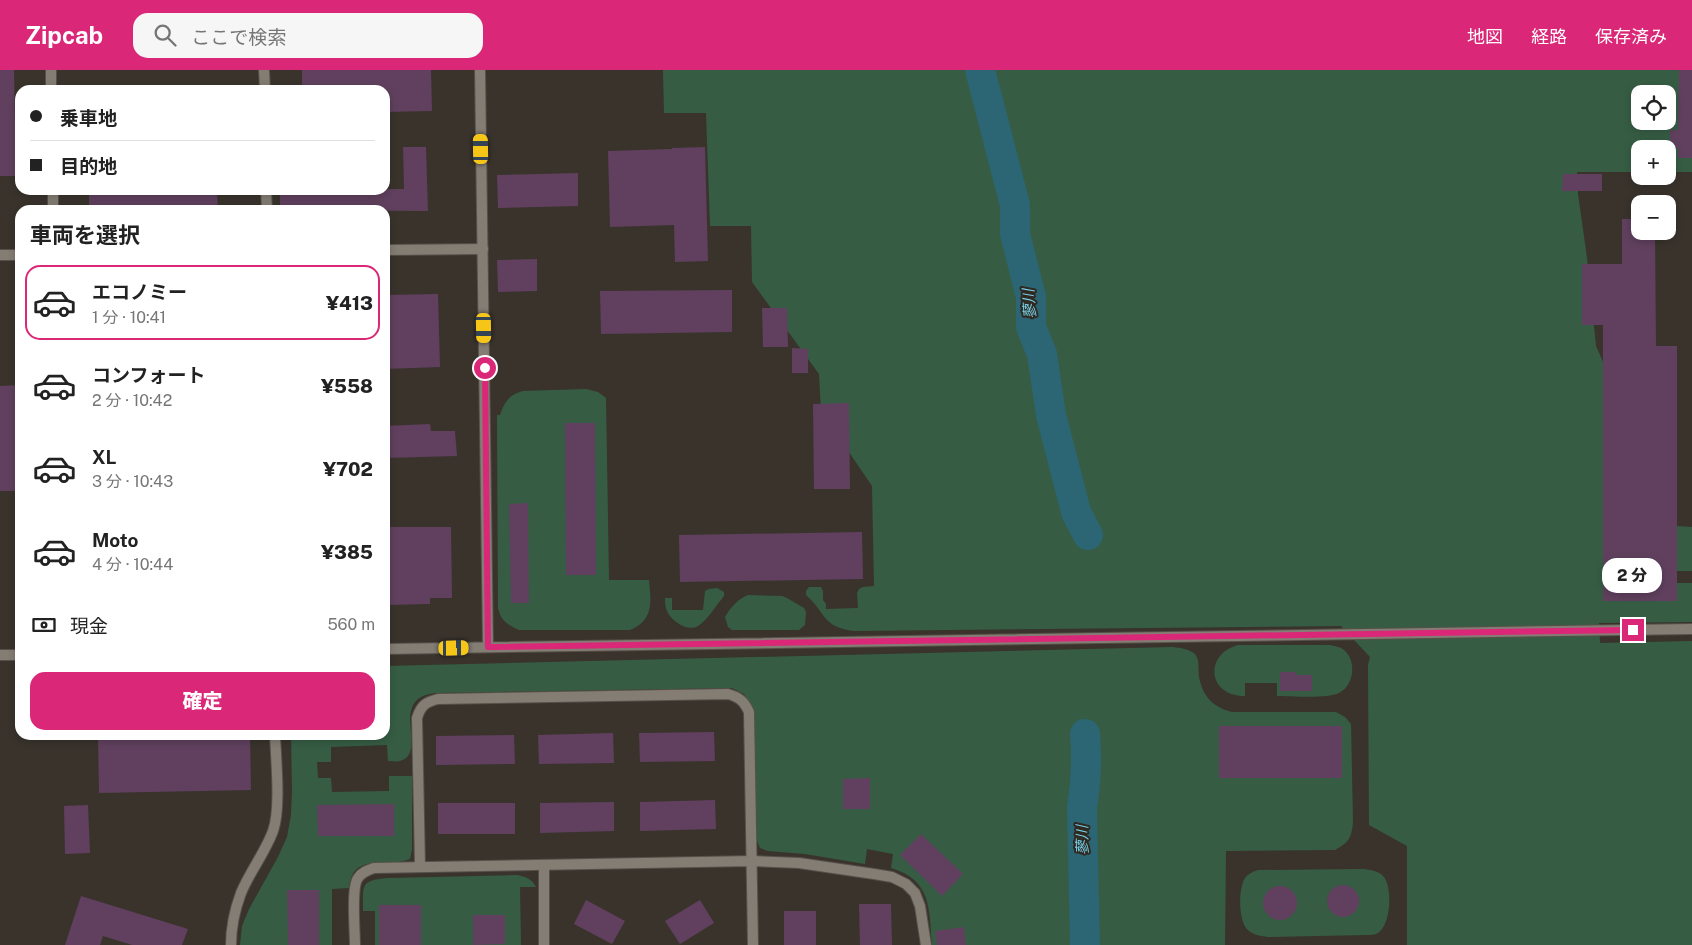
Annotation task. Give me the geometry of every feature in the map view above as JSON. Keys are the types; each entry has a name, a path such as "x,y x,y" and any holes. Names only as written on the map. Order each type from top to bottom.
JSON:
{"lane":[{"path":"51,70 51,85"},
{"path":"264,70 265,85"},
{"path":"480,70 488,647"},
{"path":"390,250 483,249"},
{"path":"0,255 15,255"},
{"path":"390,649 1692,630"},
{"path":"0,655 15,655"},
{"path":"420,866 417,718 420,709 427,702 448,698 728,694 737,696 744,702 749,712 753,945"},
{"path":"231,945 235,912 242,892 274,829 276,809 275,740"},
{"path":"355,945 354,889 357,879 365,871 374,868 752,861 799,863 892,877 906,884 915,894 920,906 926,945"},
{"path":"544,865 544,945"}],"green space":[{"path":"663,70 1692,70 1692,172 1676,172 1676,140 1631,140 1631,172 1577,172 1596,346 1676,526 1692,527 1692,571 1676,571 1677,583 1692,583 1692,622 1599,623 1600,643 1692,641 1692,945 1407,945 1407,846 1369,825 1368,665 1370,657 1341,626 854,631 830,623 806,595 806,591 809,587 821,587 826,609 858,608 857,593 859,589 874,586 872,486 821,411 819,374 752,282 751,226 710,226 706,113 664,113"},
{"path":"586,389 598,392 606,398 609,580 649,580 649,610 643,621 630,630 519,630 505,622 498,608 497,415 500,415 503,406 511,396 518,392"},
{"path":"717,588 724,592 724,596 708,617 694,628 685,627 673,620 667,611 665,598 672,598 672,610 703,610 705,591"},
{"path":"748,595 782,596 787,598 804,608 806,612 805,625 799,630 732,630 728,627 725,617 735,604"},
{"path":"1238,645 1330,645 1341,648 1351,660 1351,679 1344,690 1334,695 1309,697 1277,696 1277,683 1245,683 1245,696 1232,694 1223,689 1217,682 1214,674 1215,665 1219,657 1227,650"},
{"path":"1173,647 1195,654 1198,659 1199,677 1206,696 1214,704 1225,710 1232,712 1336,712 1345,717 1351,724 1353,823 1348,840 1335,850 1226,851 1225,945 932,945 929,908 926,898 914,880 904,873 891,868 893,854 867,849 865,864 805,854 768,851 760,848 755,836 755,712 744,694 732,688 438,693 422,696 414,704 410,725 411,747 408,756 400,761 388,761 387,745 331,747 331,762 317,762 318,778 331,778 332,792 389,791 389,776 412,776 412,849 410,859 400,862 363,865 357,869 352,877 349,888 332,889 332,945 240,945 242,926 249,909 287,837 291,815 291,740 390,740 390,666"},
{"path":"1364,869 1381,874 1388,888 1388,914 1386,922 1377,934 1268,937 1253,933 1245,927 1241,914 1240,897 1245,878 1252,872 1258,870"},
{"path":"517,875 528,878 536,887 520,887 521,945 375,945 375,911 363,911 363,895 368,882 389,878"}],"building":[{"path":"0,70 14,70 15,176 0,176"},
{"path":"302,70 431,70 432,111 390,112 390,85 302,85"},
{"path":"1679,70 1692,70 1692,158 1678,158 1676,140 1670,140 1670,130 1678,130"},
{"path":"403,147 426,147 428,211 390,211 390,205 280,205 280,195 390,195 390,189 404,189"},
{"path":"705,147 708,261 675,262 674,225 610,227 608,151"},
{"path":"578,173 578,206 498,208 497,175"},
{"path":"1563,174 1602,174 1602,191 1562,191"},
{"path":"89,195 217,195 218,205 89,205"},
{"path":"1622,219 1631,219 1631,240 1655,240 1656,346 1677,346 1677,601 1603,601 1603,325 1582,325 1582,264 1622,264"},
{"path":"537,259 537,291 498,292 497,260"},
{"path":"732,290 732,332 601,334 600,291"},
{"path":"438,294 440,367 390,369 390,295"},
{"path":"762,308 787,308 788,347 763,347"},
{"path":"792,348 808,349 808,373 792,373"},
{"path":"15,385 15,491 0,491 0,386"},
{"path":"849,403 850,489 814,489 813,404"},
{"path":"565,423 595,423 596,575 566,575"},
{"path":"430,424 431,431 455,431 457,456 390,458 390,426"},
{"path":"528,503 529,603 511,603 509,504"},
{"path":"390,527 451,527 452,598 430,598 430,604 390,605"},
{"path":"862,532 863,579 680,582 679,535"},
{"path":"1280,672 1312,675 1312,691 1280,691"},
{"path":"1219,726 1342,726 1342,778 1219,778"},
{"path":"714,732 715,761 640,762 639,733"},
{"path":"613,733 614,763 539,764 538,735"},
{"path":"514,735 515,764 436,765 436,736"},
{"path":"98,740 250,740 251,790 99,793"},
{"path":"870,778 870,809 843,809 843,779"},
{"path":"715,800 716,829 640,831 640,802"},
{"path":"614,802 614,831 540,833 540,803"},
{"path":"438,803 515,803 515,834 438,834"},
{"path":"394,804 394,836 318,836 317,805"},
{"path":"88,805 90,853 65,854 64,806"},
{"path":"921,834 963,874 942,896 900,855"},
{"path":"1343,885 1355,889 1359,901 1355,913 1343,917 1331,913 1327,901 1331,889"},
{"path":"1280,886 1287,887 1292,891 1296,896 1296,910 1292,915 1287,919 1280,920 1273,919 1268,915 1264,910 1263,903 1264,896 1268,891 1273,887"},
{"path":"287,890 319,890 319,945 288,945"},
{"path":"81,896 188,929 182,945 132,945 103,936 100,945 65,945"},
{"path":"586,900 625,921 612,944 574,924"},
{"path":"700,900 714,923 680,944 665,921"},
{"path":"859,904 891,904 892,945 860,945"},
{"path":"379,905 421,905 421,945 379,945"},
{"path":"784,911 816,911 816,945 784,945"},
{"path":"473,915 505,915 505,944 473,945"},
{"path":"964,927 966,945 937,945 935,931"}],"waterway":[{"name":"蓼川","path":"980,70 1015,205 1015,234 1031,297 1031,327 1042,354 1051,415 1076,512 1088,535"},
{"name":"蓼川","path":"1085,734 1086,771 1082,808 1085,945"}],"route":[{"path":"485,368 488,647 1633,630"}]}
